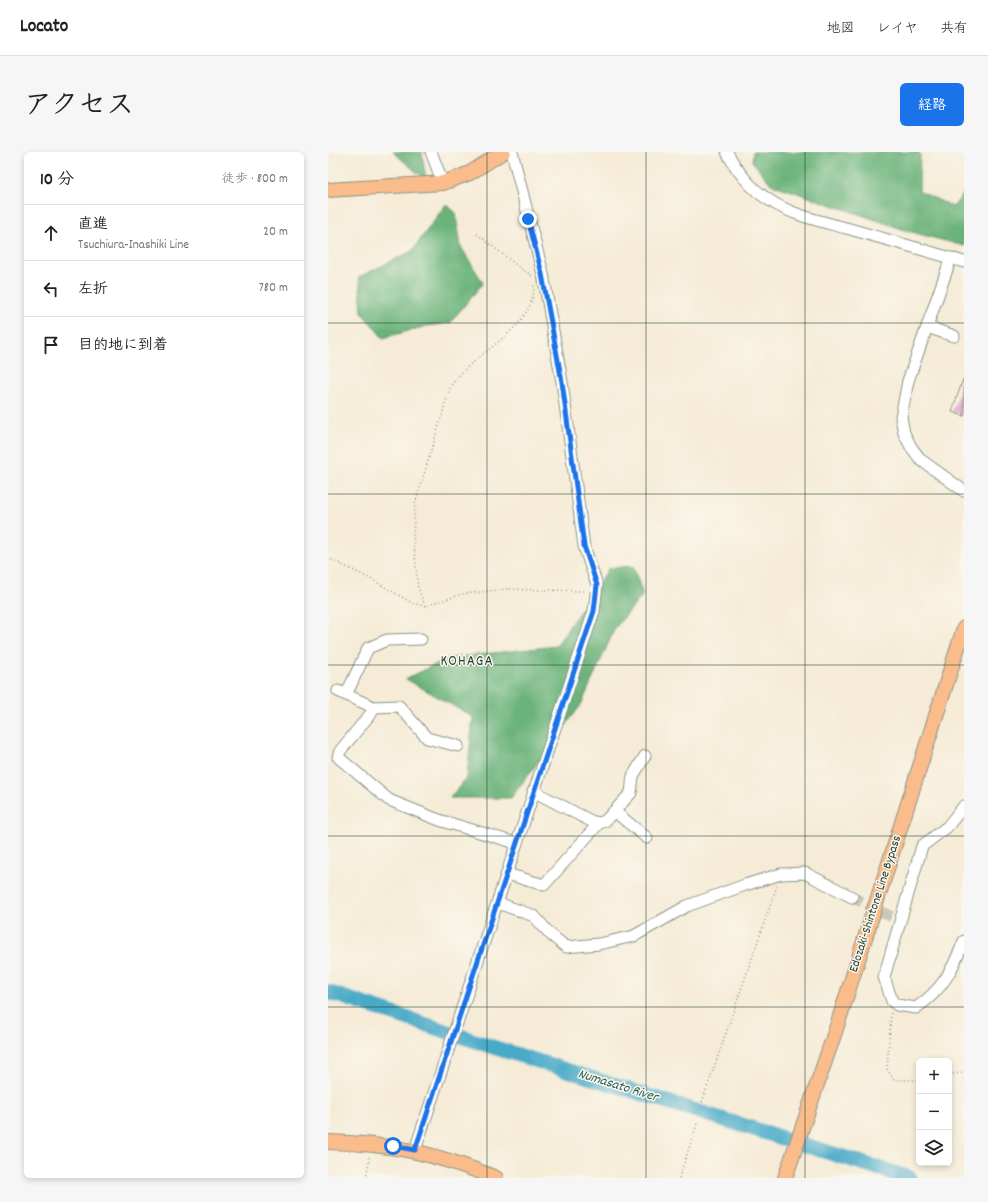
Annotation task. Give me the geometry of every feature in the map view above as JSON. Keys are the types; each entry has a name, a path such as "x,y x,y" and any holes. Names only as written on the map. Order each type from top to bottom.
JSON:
{"main road":[{"path":"328,190 443,183 470,174 503,152"},
{"name":"Edozaki-Shintone Line Bypass","path":"785,1178 803,1129 964,628"},
{"path":"328,1142 367,1143 415,1150 455,1161 496,1178"}],"street":[{"path":"431,152 443,183"},
{"path":"415,1150 498,903 532,792 594,611 597,585 584,546 562,382 538,275 528,219 512,152"},
{"path":"727,152 738,171 753,187 768,200 783,208 828,223 964,262"},
{"path":"951,258 902,402 901,416 904,433 911,447 921,460 964,491"},
{"path":"927,327 954,336"},
{"path":"421,639 387,640 368,648 342,693 373,707 400,706 427,738 458,746"},
{"path":"373,707 372,712 340,751 338,757 389,800 439,820 516,843"},
{"path":"507,874 544,885 599,823 605,821 631,793 633,776 645,756"},
{"path":"532,792 591,821 599,823"},
{"path":"964,806 947,827 922,846 884,977 892,1001 897,1005 916,1008 933,996 953,968 964,941"},
{"path":"614,811 647,838"},
{"path":"498,903 534,916 550,935 566,947 599,944 634,936 687,906 781,874 805,873 852,897"}],"path":[{"path":"425,606 418,588 413,535 415,504 450,388 456,376 517,326 530,302 538,275 520,268 477,234"},
{"path":"328,558 371,579 412,603 425,606 463,594 507,589 596,591"},
{"path":"702,1102 781,874"},
{"path":"892,1001 887,1069 894,1080 916,1080"},
{"path":"952,1074 964,1072"},
{"path":"679,1178 698,1121"},
{"path":"366,1178 369,1162 367,1143"}],"green space":[{"path":"393,152 422,152 426,180"},
{"path":"753,152 919,152 919,191 953,207 964,193 964,246 908,231 771,184 752,161"},
{"path":"446,204 456,213 461,247 483,283 450,323 426,326 383,338 362,313 359,277 412,251"},
{"path":"633,566 643,595 615,628 581,705 511,798 450,798 467,777 473,717 406,679 448,658 556,646 609,568"}],"building":[{"path":"963,379 964,380 964,416 952,412"}],"waterway":[{"name":"Numasato River","path":"328,992 493,1047 910,1178"}],"tunnel":[{"path":"852,897 900,921"}],"district":[{"name":"KOHAGA","path":"467,662"}],"route":[{"path":"393,1146 415,1150 498,903 532,792 594,611 597,585 584,546 562,382 542,274 528,219"}]}
